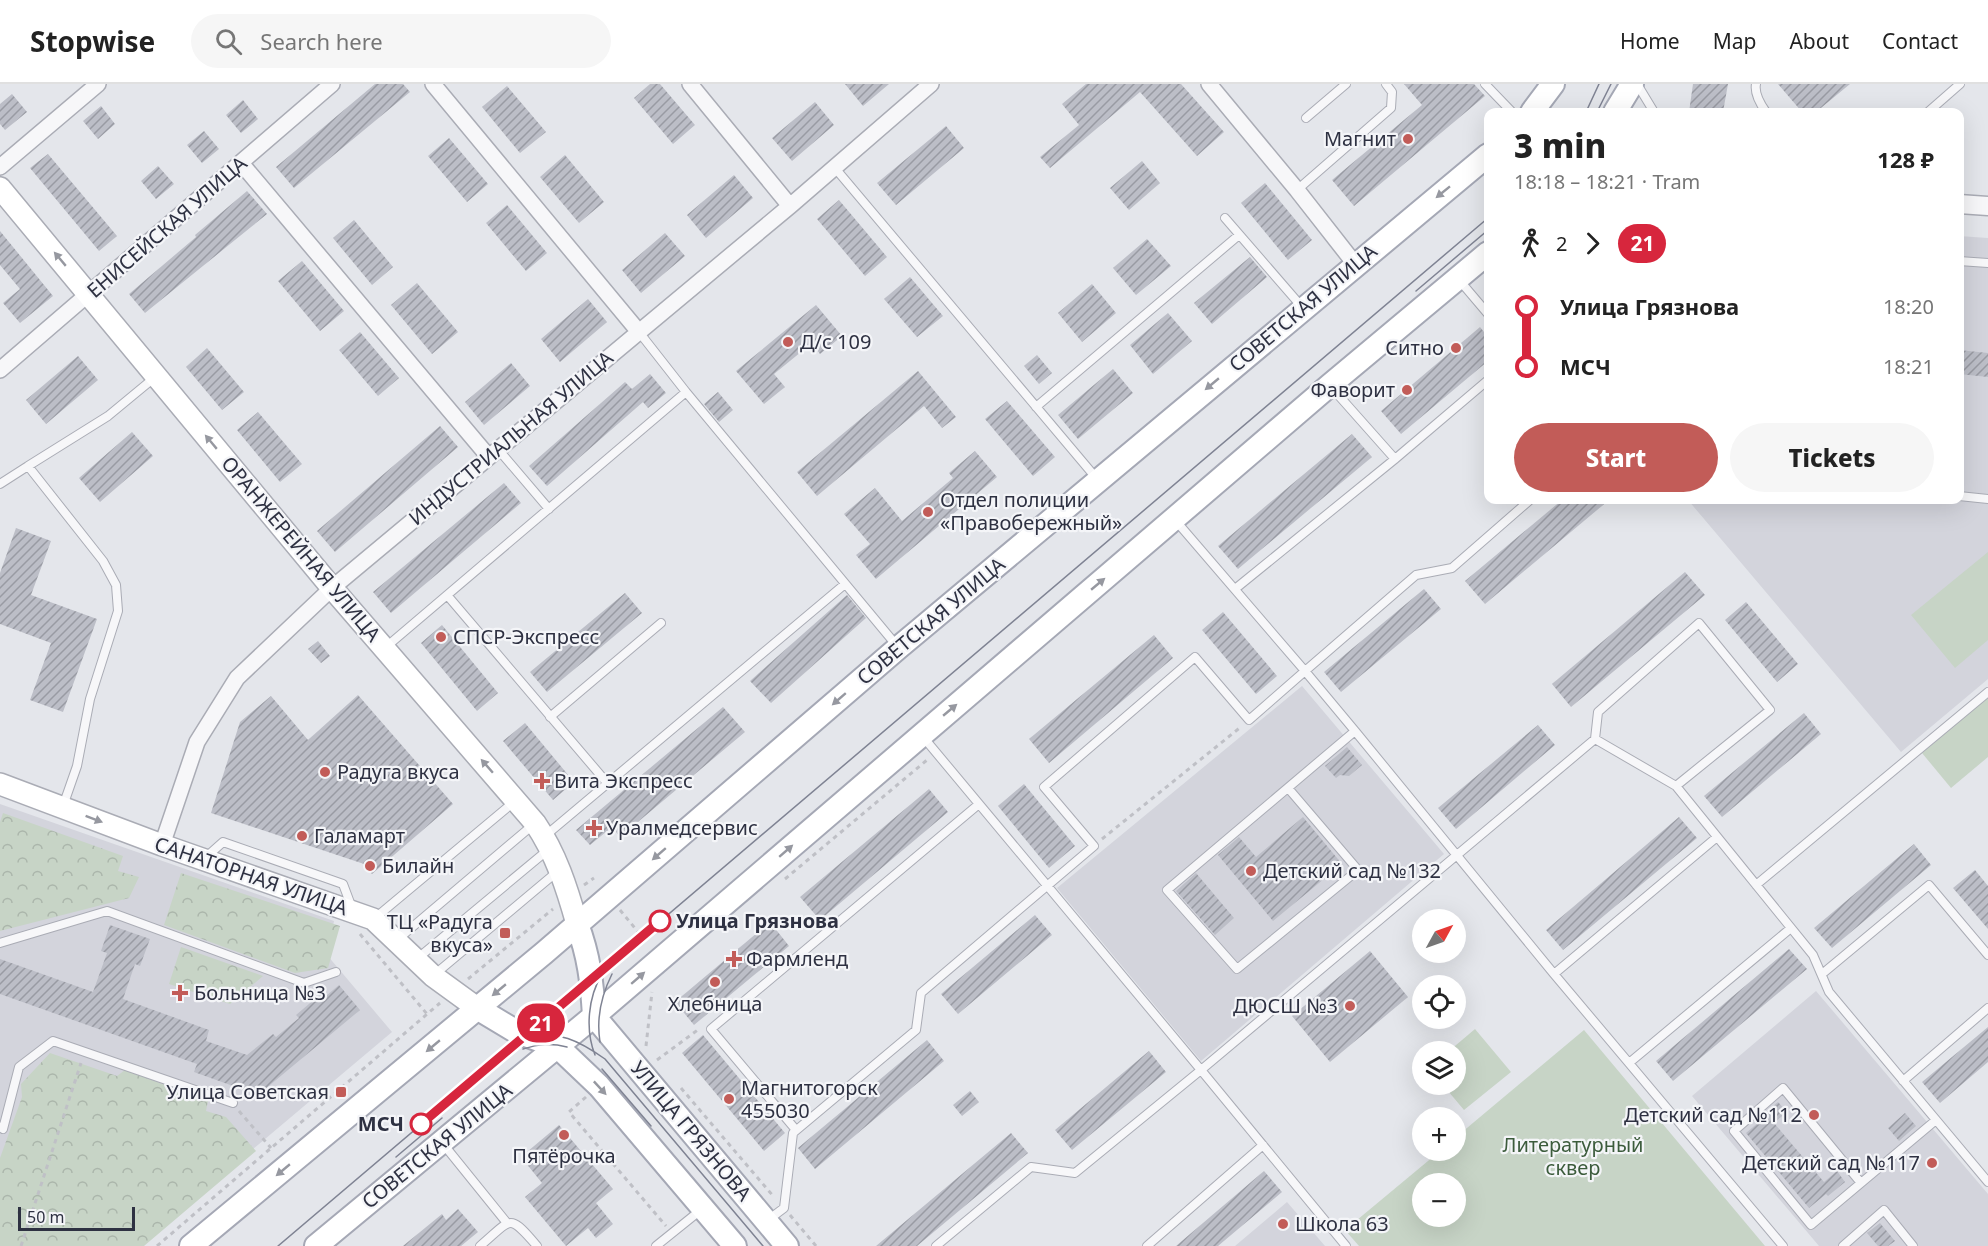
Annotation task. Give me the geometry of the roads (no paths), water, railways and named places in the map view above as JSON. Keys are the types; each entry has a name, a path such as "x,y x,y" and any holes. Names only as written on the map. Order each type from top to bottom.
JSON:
{"main road":[{"path":"1535,108 1553,84"},
{"path":"1617,108 1632,84"},
{"name":"СОВЕТСКАЯ УЛИЦА","path":"487,1014 521,972 898,648 1484,157"},
{"name":"ОРАНЖЕРЕЙНАЯ УЛИЦА","path":"0,188 332,588 516,800 544,836 561,869 577,924"},
{"path":"594,1016 1330,385 1484,256"},
{"name":"САНАТОРНАЯ УЛИЦА","path":"0,784 203,860 363,916 453,992 487,1014"},
{"path":"577,924 587,950 592,977 594,1016"},
{"path":"191,1246 487,1014 518,1032 558,1047"},
{"name":"СОВЕТСКАЯ УЛИЦА","path":"316,1246 594,1016"},
{"name":"УЛИЦА ГРЯЗНОВА","path":"594,1016 787,1246"},
{"name":"УЛИЦА ГРЯЗНОВА","path":"558,1047 599,1086 735,1246"}],"street":[{"path":"0,167 98,84"},
{"name":"ЕНИСЕЙСКАЯ УЛИЦА","path":"0,370 332,84"},
{"path":"433,84 639,332"},
{"path":"690,84 790,206"},
{"name":"ИНДУСТРИАЛЬНАЯ УЛИЦА","path":"162,845 197,742 237,678 332,588 790,206 931,84"},
{"path":"1209,84 1355,264"},
{"path":"241,163 493,452"},
{"path":"1964,204 1988,206"}],"lane":[{"path":"1306,118 1346,84"},
{"path":"1297,190 1391,108 1392,92 1386,84"},
{"path":"1485,84 1508,108"},
{"path":"1637,84 1652,108"},
{"path":"1756,84 1755,88 1763,108"},
{"path":"1933,108 1960,84"},
{"path":"835,168 1098,480"},
{"path":"1225,218 1303,308"},
{"path":"1036,407 1239,234"},
{"path":"1964,261 1988,263"},
{"path":"1458,278 1484,309"},
{"path":"639,332 898,648"},
{"path":"0,484 108,416 157,376"},
{"path":"1234,589 1395,459 1484,383"},
{"path":"1330,385 1395,459"},
{"path":"384,648 686,392"},
{"path":"493,452 549,509"},
{"path":"27,466 103,561 116,585 118,611 90,699 77,766 62,807"},
{"path":"1964,497 1988,499"},
{"path":"766,1221 784,1208 793,1133 916,1030 921,993 1094,846 1044,787 1195,657 1250,720 1416,575 1452,568 1525,504"},
{"path":"1174,519 1305,671 1554,974 1783,1246"},
{"path":"395,941 544,836 845,584"},
{"path":"447,595 608,784"},
{"path":"550,717 661,623"},
{"path":"936,1246 1032,1167 1074,1173 1201,1070 1595,739 1598,712 1699,623 1770,710 1676,786"},
{"path":"1756,885 1988,692"},
{"path":"1288,788 1358,870 1237,969 1167,890 1355,731"},
{"path":"921,735 1346,1246"},
{"path":"1595,739 1676,786 1813,955 1829,992 1988,1182"},
{"path":"363,916 516,800"},
{"path":"796,1130 711,1029 979,804"},
{"path":"416,960 544,836"},
{"path":"1554,974 1717,837"},
{"path":"433,976 561,869"},
{"path":"1822,974 1929,885 1988,955"},
{"path":"0,943 107,911 304,982 336,972"},
{"path":"1629,1063 1791,928"},
{"path":"1903,1081 1988,1008"},
{"path":"0,1138 19,1067 53,1041 233,1103"},
{"path":"1861,1183 1782,1088 1734,1131 1811,1225 1861,1183 1936,1120"},
{"path":"442,1142 507,1223 519,1225 537,1246"},
{"path":"1147,1246 1263,1145"},
{"path":"656,1246 703,1208"},
{"path":"1843,1246 1884,1210 1913,1246"},
{"path":"480,1246 507,1223"}],"tram line":[{"path":"1588,108 1599,84"},
{"path":"1599,108 1611,84"},
{"path":"278,1246 1484,221"},
{"path":"1416,291 1484,233"},
{"name":"21","path":"421,1124 660,921"},
{"path":"595,1055 589,1024 591,1003 602,974"},
{"path":"600,1042 600,1007 612,974"},
{"path":"527,1039 548,1035 568,1038 605,1059 763,1246"},
{"path":"523,1049 545,1045 567,1047"},
{"path":"602,1069 651,1126"},
{"path":"396,1157 442,1118"}],"place":[{"name":"Магнит","path":"1408,139"},
{"name":"Д/с 109","path":"788,342"},
{"name":"Ситно","path":"1456,348"},
{"name":"Фаворит","path":"1407,390"},
{"name":"Отдел полиции «Правобережный»","path":"928,512"},
{"name":"СПСР-Экспресс","path":"441,637"},
{"name":"Радуга вкуса","path":"325,772"},
{"name":"Вита Экспресс","path":"542,781"},
{"name":"Уралмедсервис","path":"594,828"},
{"name":"Галамарт","path":"302,836"},
{"name":"Билайн","path":"370,866"},
{"name":"Детский сад №132","path":"1251,871"},
{"name":"Улица Грязнова","path":"660,921"},
{"name":"ТЦ «Радуга вкуса»","path":"505,933"},
{"name":"Фармленд","path":"734,959"},
{"name":"Хлебница","path":"715,982"},
{"name":"Больница №3","path":"180,993"},
{"name":"ДЮСШ №3","path":"1350,1006"},
{"name":"Улица Советская","path":"341,1092"},
{"name":"Магнитогорск 455030","path":"729,1099"},
{"name":"Детский сад №112","path":"1814,1115"},
{"name":"МСЧ","path":"421,1124"},
{"name":"Пятёрочка","path":"564,1135"},
{"name":"Детский сад №117","path":"1932,1163"},
{"name":"Школа 63","path":"1283,1224"}],"park label":[{"name":"Литературный сквер","path":"1573,1156"}]}
